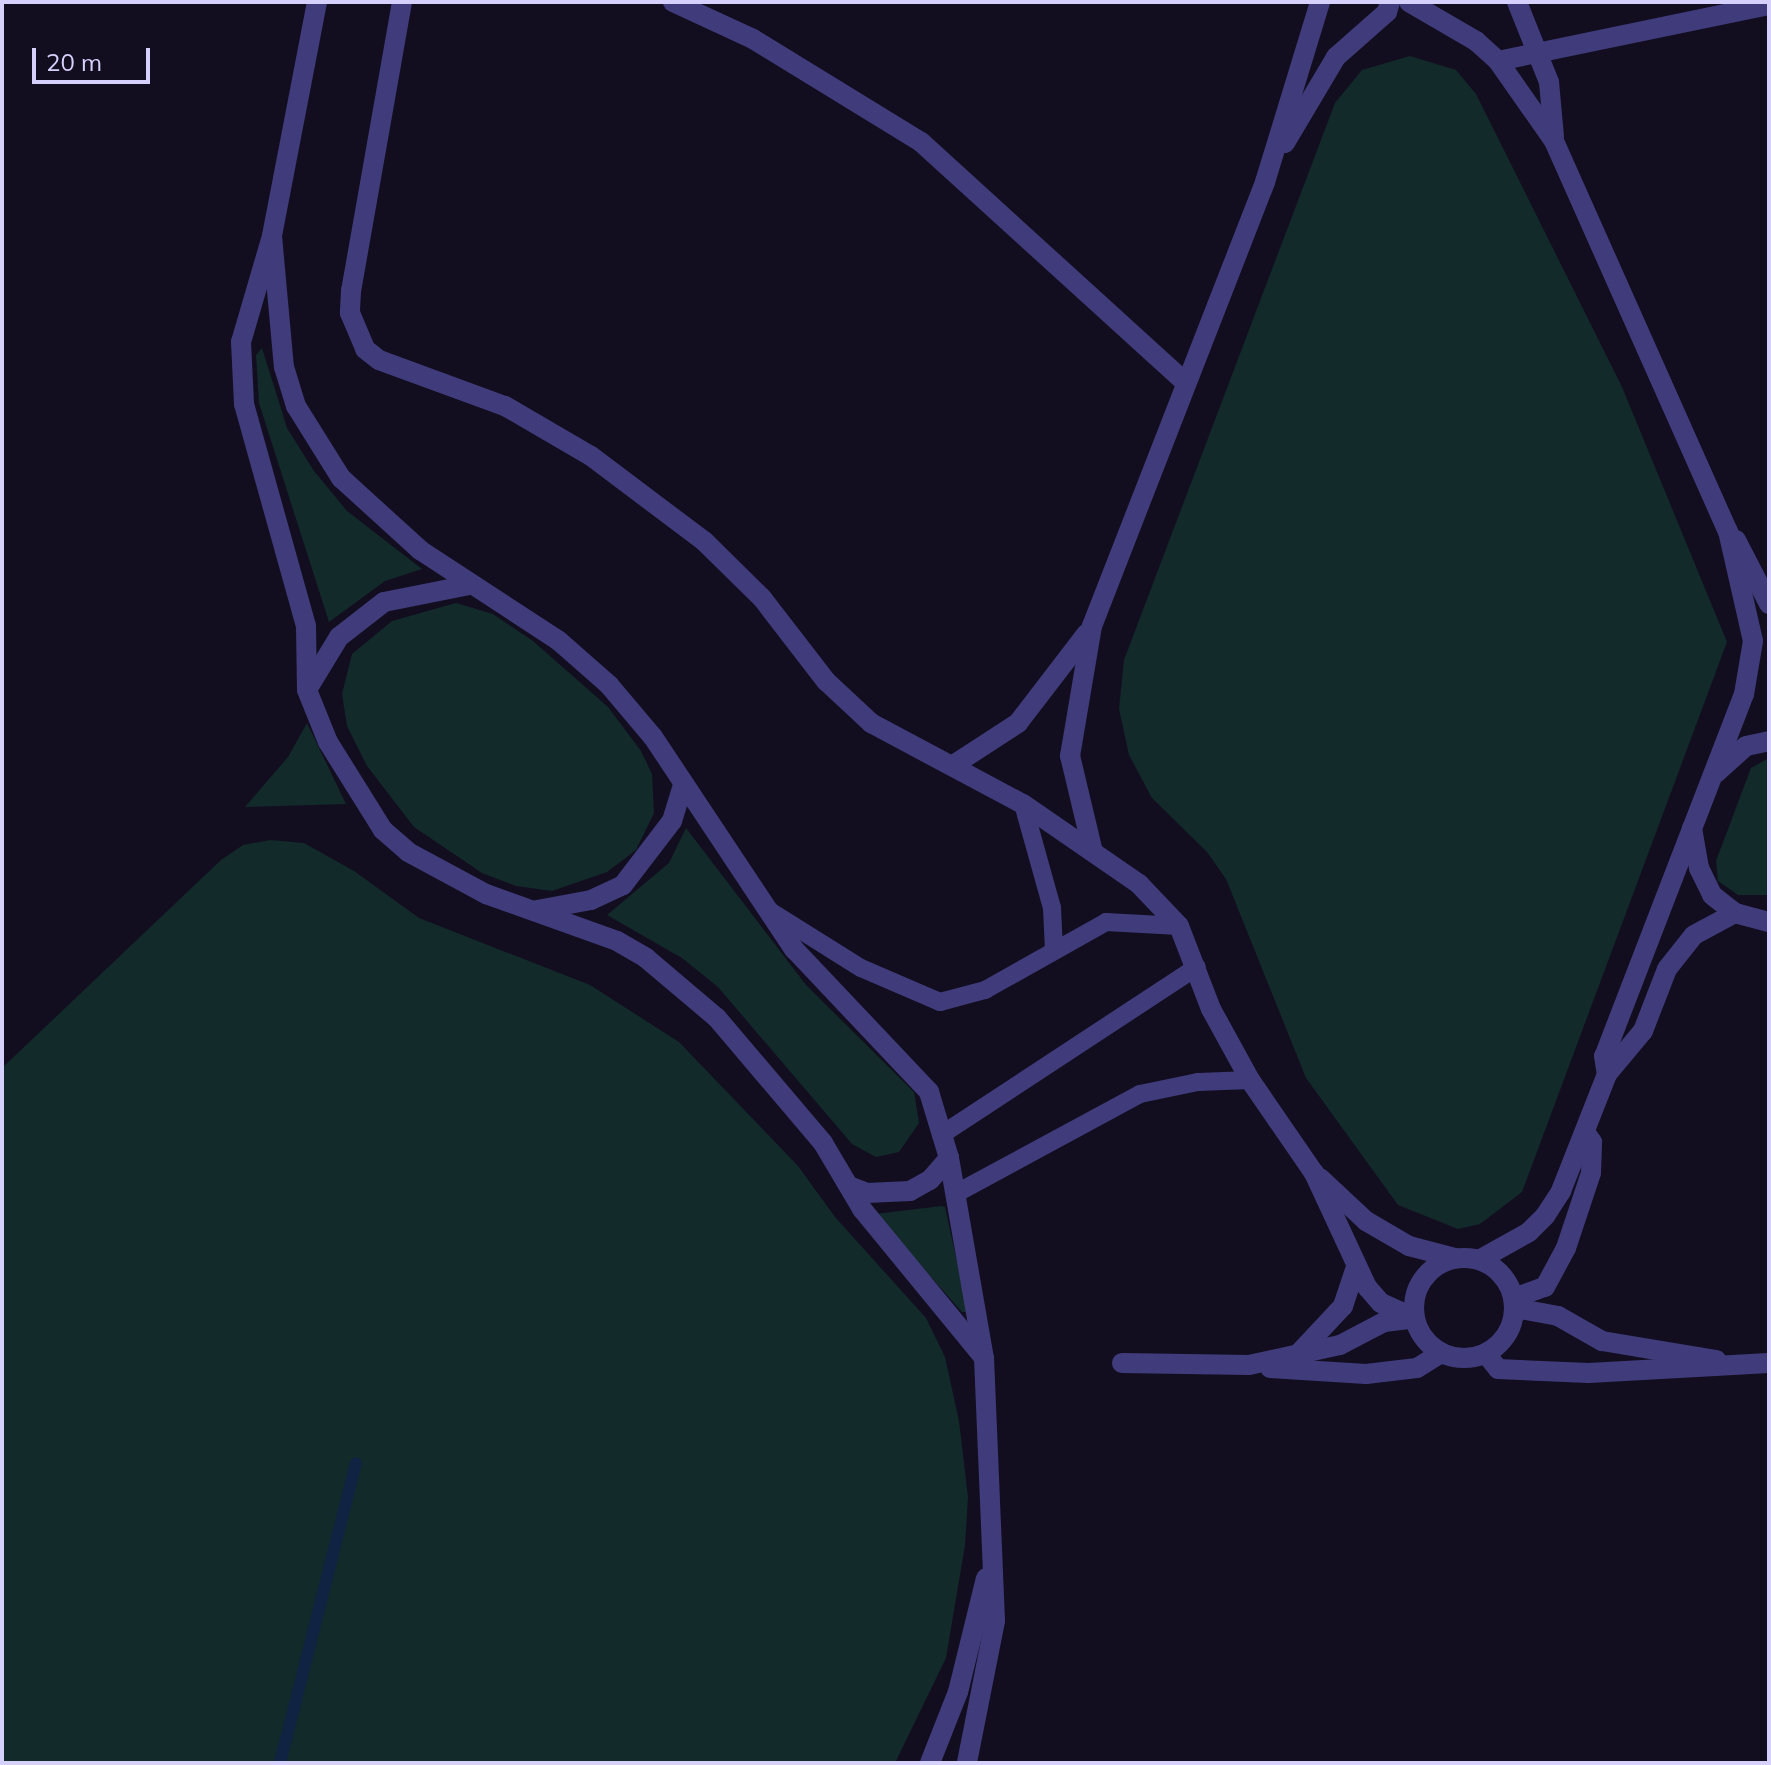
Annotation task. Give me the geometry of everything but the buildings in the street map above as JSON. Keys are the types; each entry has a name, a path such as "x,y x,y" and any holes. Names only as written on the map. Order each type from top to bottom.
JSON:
{"street":[{"path":"317,2 272,236 241,342 244,404 306,626 307,690 328,742 383,830 442,872 617,941 672,978 752,1058 823,1143 862,1209 984,1358"},
{"path":"402,2 351,291 350,313 365,349 379,360 505,406 676,515 762,598 852,707 907,746 1023,804 1092,848 1139,884 1179,926 1211,1009 1250,1080 1314,1173 1356,1267 1381,1303 1415,1318"},
{"path":"673,2 753,39 921,142 1186,383"},
{"path":"1092,848 1070,756 1092,626 1265,182 1320,2"},
{"path":"1265,182 1318,81 1351,40 1387,12 1390,2"},
{"path":"1409,2 1476,41 1498,61 1554,141 1728,531 1769,604"},
{"path":"1517,2 1540,52 1554,141"},
{"path":"1498,61 1769,5"},
{"path":"272,236 284,367 296,406 318,445 381,518 469,585 559,641 609,685 653,737 745,882 828,989 910,1066 929,1092 949,1158 984,1358 995,1621 967,1763"},
{"path":"1607,1074 1604,1056 1711,779 1752,662 1753,641 1728,531"},
{"path":"307,690 339,637 384,602 469,585"},
{"path":"952,766 1018,723 1092,626"},
{"path":"1711,779 1746,746 1769,741"},
{"path":"534,910 591,900 623,885 672,821 683,786"},
{"path":"1692,824 1704,882 1735,913 1769,922"},
{"path":"1314,1173 1366,1221 1398,1240 1434,1256 1469,1259 1502,1274 1514,1303 1507,1335 1486,1354 1456,1359 1429,1345 1415,1318 1419,1285 1443,1262 1469,1259 1529,1232 1545,1216 1585,1132 1607,1074 1639,1039 1682,947 1735,913"},
{"path":"1514,1303 1545,1287 1566,1248 1591,1173 1592,1142 1585,1132"},
{"path":"849,1186 867,1193 910,1191 930,1180 949,1158"},
{"path":"1294,1357 1329,1327 1343,1306 1356,1267"},
{"path":"1514,1303 1558,1316 1602,1341 1687,1352 1727,1364"},
{"path":"1249,1365 1340,1345 1384,1322 1415,1318"},
{"path":"1122,1363 1249,1365 1366,1374 1417,1368 1441,1353"},
{"path":"1486,1354 1498,1369 1589,1373 1769,1363"},
{"path":"930,1763 958,1692 994,1543"}],"lane":[{"path":"1023,804 1052,908 1054,951"},
{"path":"770,911 874,975 940,1002 985,990 1106,922 1179,926"},
{"path":"941,1135 1197,967"},
{"path":"955,1194 1140,1094 1198,1082 1250,1080"}],"green space":[{"path":"1410,56 1456,70 1476,94 1622,387 1727,642 1522,1192 1480,1224 1458,1229 1398,1205 1306,1078 1226,879 1207,852 1152,798 1129,755 1119,709 1124,660 1335,103 1362,70"},
{"path":"262,348 287,428 314,471 347,511 422,569 385,581 329,622 259,403 256,355"},
{"path":"456,603 493,614 533,641 608,707 641,751 652,774 654,813 636,850 607,872 552,891 516,886 482,873 414,827 367,766 347,726 342,694 352,654 392,621"},
{"path":"307,723 346,804 245,807 288,757"},
{"path":"1769,758 1769,895 1738,895 1718,881 1716,861 1751,768"},
{"path":"686,828 806,985 914,1092 919,1123 899,1152 876,1157 852,1144 718,987 682,958 607,915 669,863"},
{"path":"270,840 304,843 354,871 419,918 590,985 679,1042 798,1166 835,1217 926,1318 945,1357 959,1421 968,1497 965,1545 946,1658 895,1763 2,1763 2,1068 221,860 243,845"},
{"path":"945,1207 968,1312 962,1312 875,1214"}],"waterway":[{"path":"280,1763 356,1463"}]}
